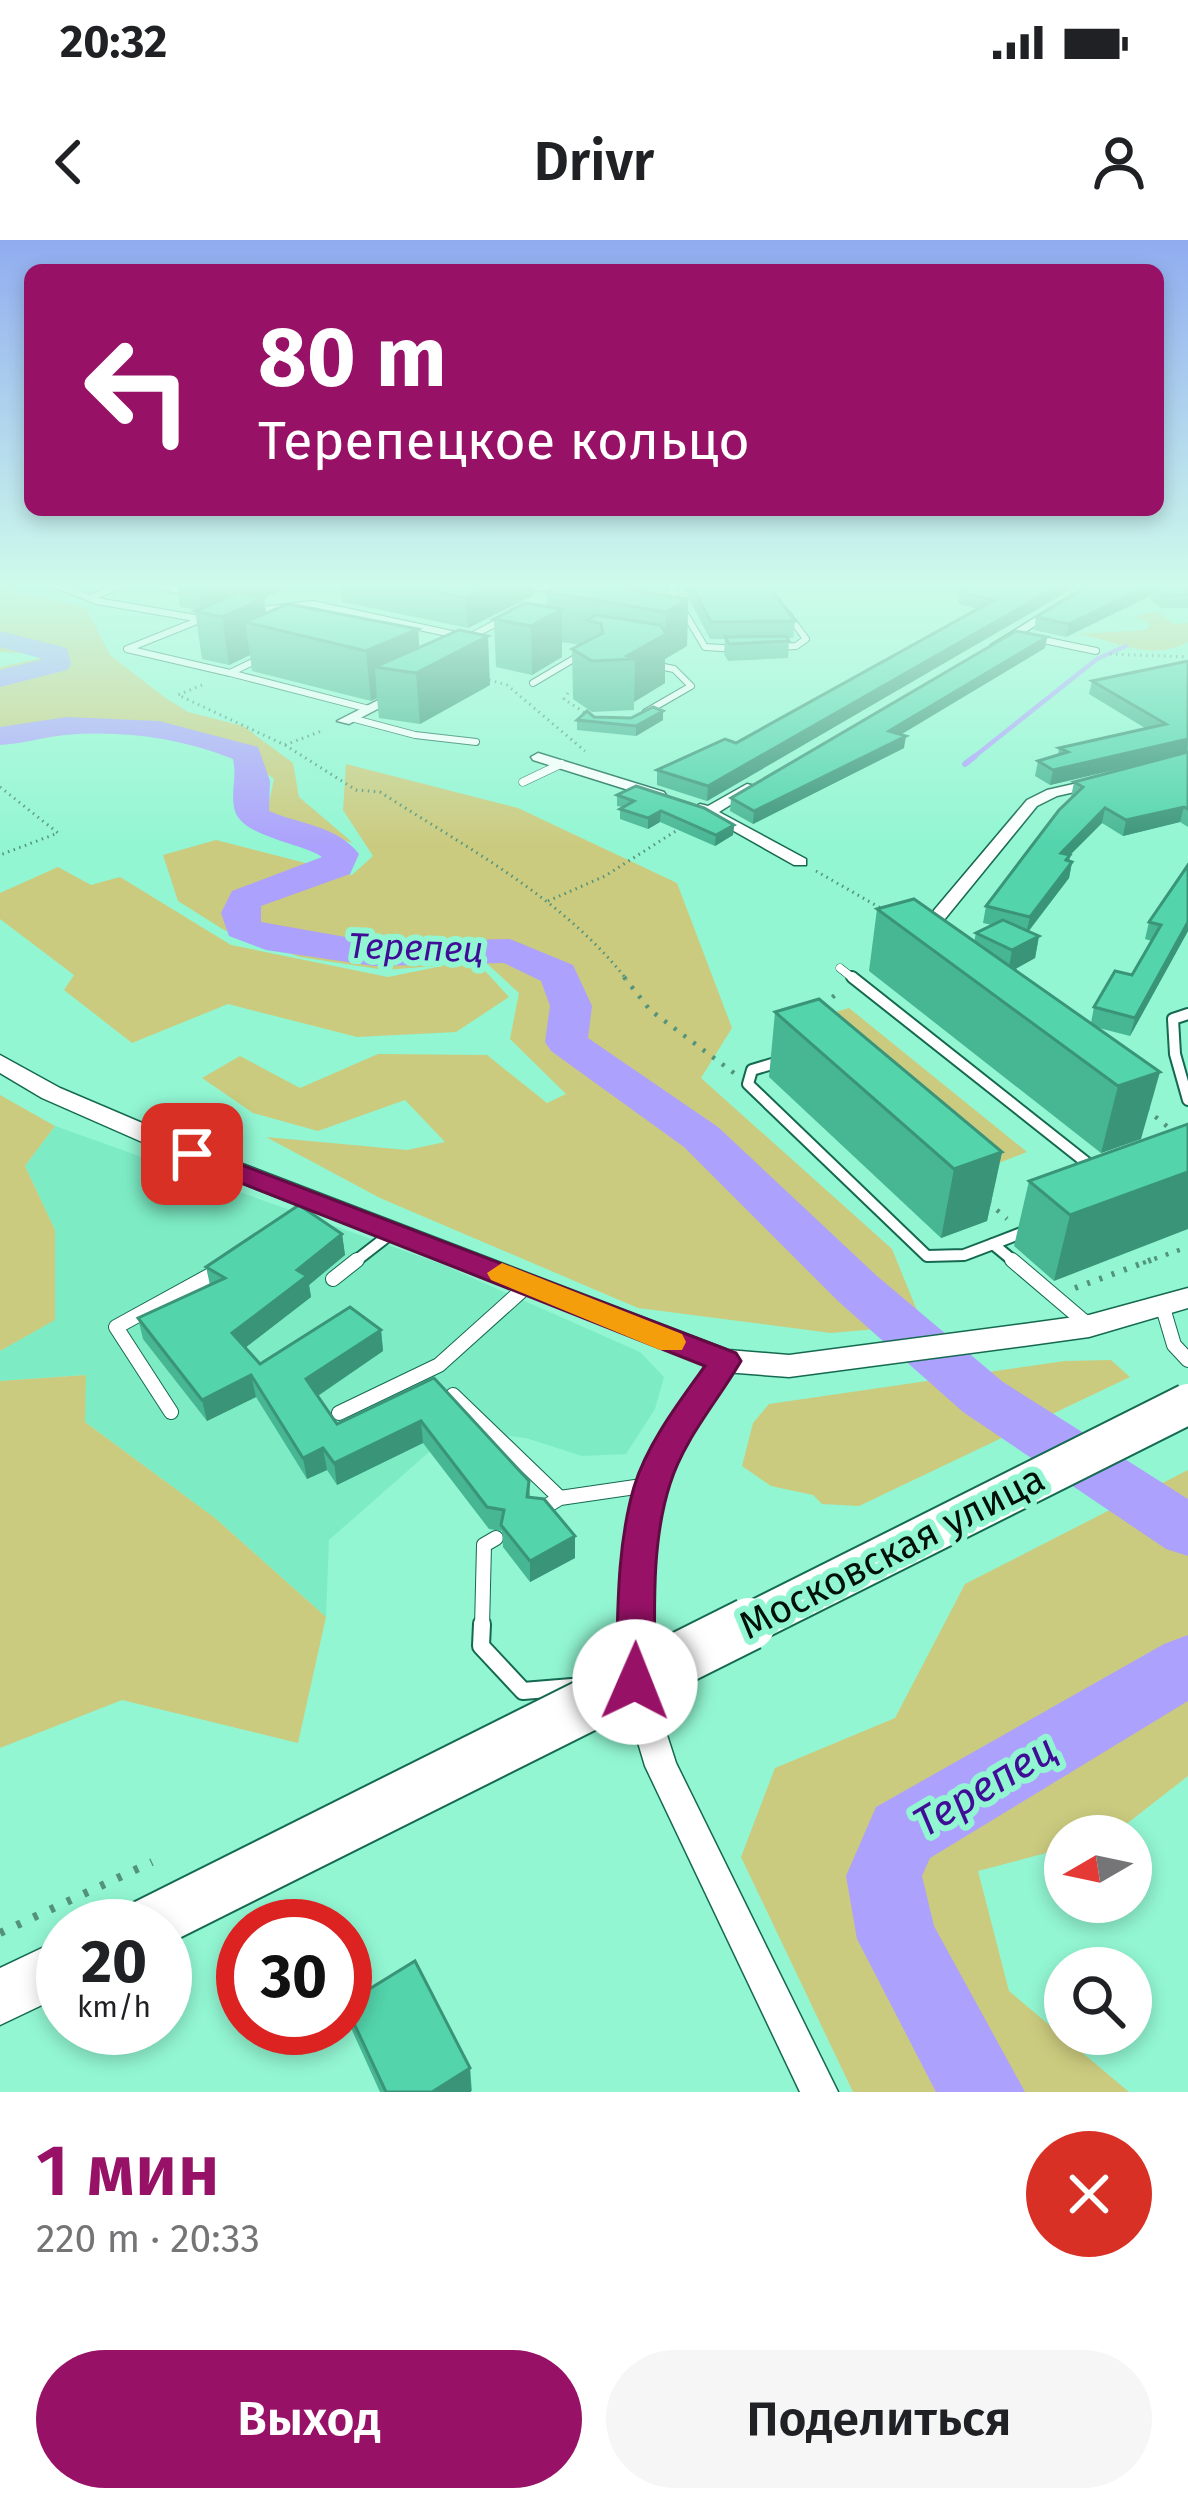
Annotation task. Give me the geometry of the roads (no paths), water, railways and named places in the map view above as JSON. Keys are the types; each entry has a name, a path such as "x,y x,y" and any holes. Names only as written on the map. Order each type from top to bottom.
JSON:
{"main road":[{"name":"Московская улица","path":"192,1902 1188,1404"},
{"path":"0,1997 36,1979"}],"street":[{"path":"347,719 406,691"},
{"path":"538,757 710,812 800,862"},
{"path":"710,812 771,776"},
{"path":"925,932 1032,803 1052,793 1120,777"},
{"path":"0,1062 51,1093 311,1207 393,1232 725,1361 789,1366 1089,1326 1176,1303"},
{"path":"725,1361 683,1422 652,1484 637,1580 635,1682 662,1766 819,2092"}],"lane":[{"path":"533,682 550,672"},
{"path":"594,719 632,720 691,686 677,672"},
{"path":"230,673 369,709"},
{"path":"347,719 415,735 476,742"},
{"path":"523,782 561,764"},
{"path":"840,968 1106,1178"},
{"path":"1188,1014 1173,1019 1174,1054 1188,1100"},
{"path":"794,1057 752,1070 748,1084 927,1256 964,1255 1042,1224"},
{"path":"333,1279 393,1232"},
{"path":"993,1244 1089,1326"},
{"path":"171,1412 116,1327 232,1262"},
{"path":"339,1413 439,1365 528,1285"},
{"path":"1176,1303 1174,1345 1188,1360"},
{"path":"453,1395 560,1498"},
{"path":"537,1512 560,1498 652,1484"},
{"path":"496,1538 484,1545 481,1646 523,1691 635,1682"}],"waterway":[{"name":"Терепец","path":"0,679 25,672"},
{"path":"970,760 1080,672"},
{"name":"Терепец","path":"0,736 67,726 135,727 183,734 247,754 255,817 322,841 341,854 337,866 245,899 240,913 243,928 266,938 374,954 510,951 559,974 571,1006 566,1042 701,1137 858,1289 983,1397 1188,1531"},
{"path":"965,764 974,757"},
{"name":"Терепец","path":"982,2092 897,1939 884,1876 903,1833 1188,1665"}]}
